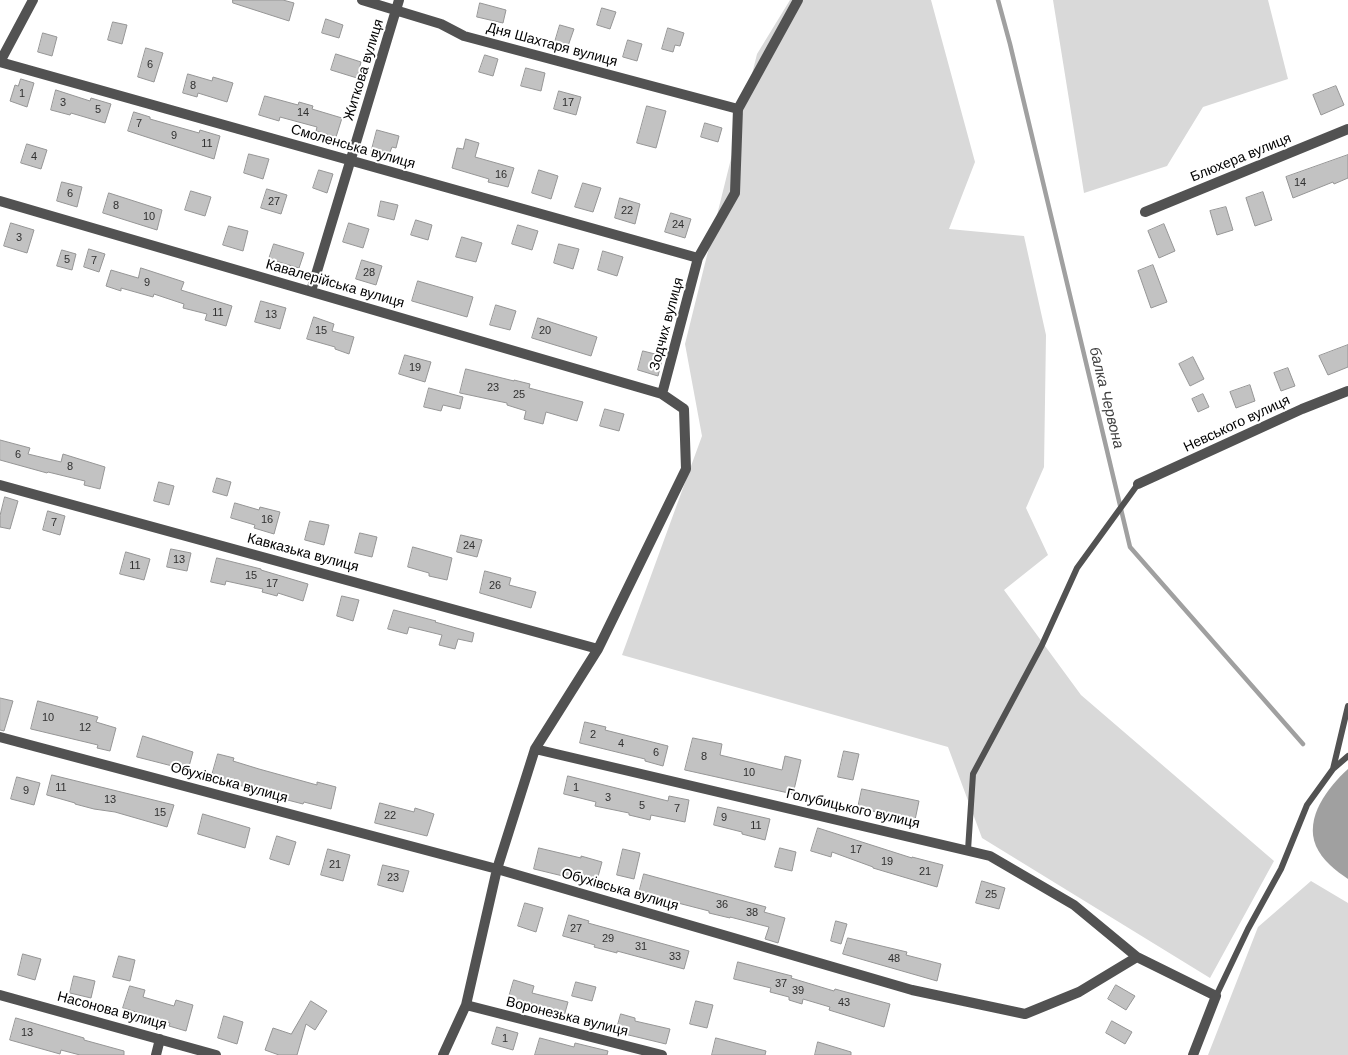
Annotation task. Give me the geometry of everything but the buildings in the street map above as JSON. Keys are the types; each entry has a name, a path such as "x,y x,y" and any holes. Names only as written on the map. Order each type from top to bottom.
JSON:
{"street":[{"path":"0,62 33,0"},
{"name":"Дня Шахтаря вулиця","path":"362,0 398,5 464,36 738,109"},
{"name":"Зодчих вулиця","path":"662,394 698,258 735,193 738,109 798,0"},
{"name":"Житкова вулиця","path":"311,291 398,5"},
{"name":"Смоленська вулиця","path":"0,62 698,258"},
{"name":"Блюхера вулиця","path":"1145,212 1348,129"},
{"name":"Кавалерійська вулиця","path":"0,201 662,394"},
{"name":"Невського вулиця","path":"1138,484 1302,409 1348,391"},
{"path":"443,1055 466,1005 497,869 535,749 598,649 686,469 684,409 662,394"},
{"name":"Кавказька вулиця","path":"0,484 598,649"},
{"name":"Обухівська вулиця","path":"0,736 497,869 912,990 1025,1014 1079,992 1137,957"},
{"name":"Голубицького вулиця","path":"535,749 990,856 1074,905 1137,957"},
{"path":"1137,957 1216,996 1193,1055"},
{"name":"Насонова вулиця","path":"0,995 216,1055"},
{"name":"Воронезька вулиця","path":"466,1005 662,1055"},
{"path":"156,1055 160,1039"}],"lane":[{"path":"968,850 973,774 1042,645 1077,568 1138,484"},
{"path":"1332,769 1348,706"},
{"path":"1216,996 1248,929 1281,869 1307,805 1332,769 1348,756"}],"shaded area":[{"path":"790,0 931,0 975,162 949,229 1024,236 1046,335 1044,467 1026,508 1048,555 1004,590 1081,695 1274,861 1210,978 982,838 948,747 622,655 702,436 685,344 757,54"},
{"path":"1053,0 1268,0 1288,79 1203,107 1167,166 1084,193"},
{"path":"1348,769 1348,879 1334,869 1322,856 1316,846 1313,825 1320,804 1326,794"},
{"path":"1311,881 1348,903 1348,1055 1208,1055 1258,927"}],"waterway":[{"name":"балка Червона","path":"998,0 1130,547 1303,744"}]}
